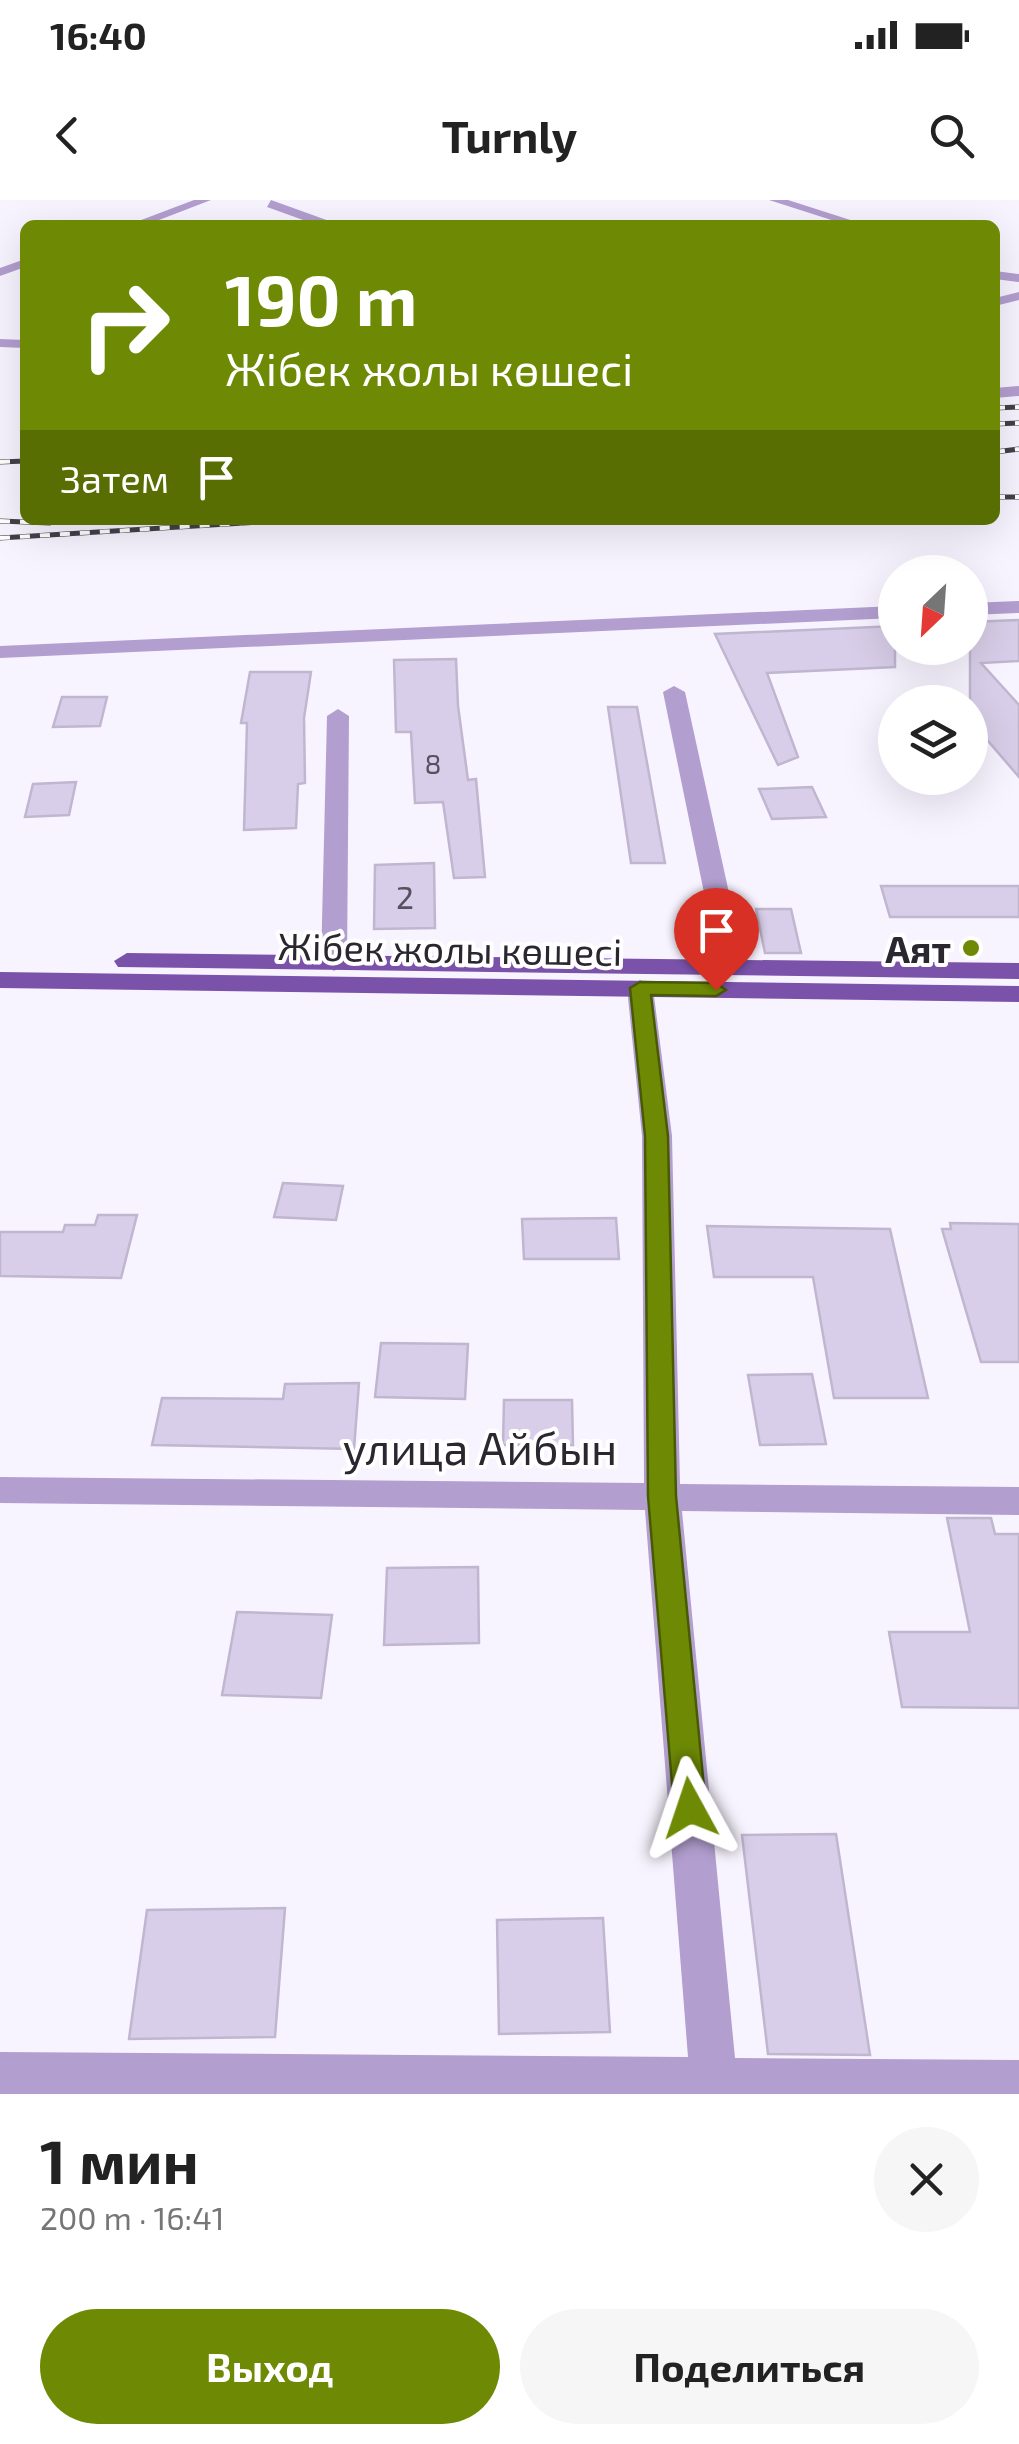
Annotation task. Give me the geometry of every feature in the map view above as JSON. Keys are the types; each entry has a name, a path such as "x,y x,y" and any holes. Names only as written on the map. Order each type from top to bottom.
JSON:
{"main road":[{"name":"Жібек жолы көшесі","path":"0,960 1019,971"},
{"name":"Жібек жолы көшесі","path":"0,980 1019,994"}],"street":[{"path":"148,220 205,200"},
{"path":"775,200 843,220"},
{"path":"271,202 316,220"},
{"path":"988,609 1019,608"},
{"path":"0,652 878,613"},
{"path":"674,692 732,966"},
{"path":"334,963 338,716"},
{"path":"640,988 657,1136 662,1496 715,2087"},
{"name":"улица Айбын","path":"0,1490 1019,1501"},
{"path":"0,2075 715,2087 1019,2084"}],"building":[{"path":"1019,620 1019,661 988,663 988,621"},
{"path":"878,627 878,665 895,667 767,673 798,757 778,765 715,634"},
{"path":"456,659 458,706 468,780 476,779 485,877 454,878 443,802 415,803 411,732 396,732 394,660"},
{"path":"970,665 983,665 1019,705 1019,777 988,741 988,685 970,685"},
{"path":"250,672 311,672 304,718 305,783 298,784 296,828 244,830 247,723 241,723"},
{"path":"62,697 107,697 100,726 53,727"},
{"path":"608,707 637,707 665,863 631,863"},
{"path":"76,782 69,815 25,817 33,784"},
{"path":"812,787 826,817 772,819 759,789"},
{"path":"434,863 435,928 374,929 375,865"},
{"path":"881,886 1019,886 1019,917 890,917"},
{"path":"756,909 791,909 801,953 765,953"},
{"path":"283,1183 343,1186 336,1220 274,1217"},
{"path":"98,1215 137,1215 121,1278 0,1276 0,1232 63,1232 65,1225 95,1225"},
{"path":"616,1218 619,1259 524,1259 522,1219"},
{"path":"950,1223 1019,1224 1019,1362 981,1362 942,1229 951,1229"},
{"path":"707,1226 890,1229 928,1398 834,1398 813,1277 714,1277"},
{"path":"381,1343 468,1344 465,1399 375,1397"},
{"path":"812,1374 826,1444 760,1445 748,1375"},
{"path":"359,1383 354,1449 152,1445 162,1398 283,1399 285,1384"},
{"path":"504,1400 572,1400 573,1445 503,1445"},
{"path":"947,1518 991,1518 995,1534 1019,1534 1019,1708 902,1707 889,1632 970,1632"},
{"path":"478,1567 479,1643 384,1645 387,1568"},
{"path":"237,1612 332,1615 321,1698 222,1695"},
{"path":"836,1834 870,2055 768,2054 742,1835"},
{"path":"285,1908 275,2037 129,2039 147,1910"},
{"path":"603,1918 610,2032 499,2034 497,1920"}],"railway":[{"path":"1000,408 1019,407"},
{"path":"1000,424 1019,423"},
{"path":"1000,451 1019,449"},
{"path":"0,462 20,461"},
{"path":"1000,497 1019,497"},
{"path":"0,521 20,522"},
{"path":"0,538 212,525"}],"place":[{"name":"Аят","path":"971,948"}],"route":[{"path":"690,1808 662,1496 657,1136 640,988 716,990"}]}
